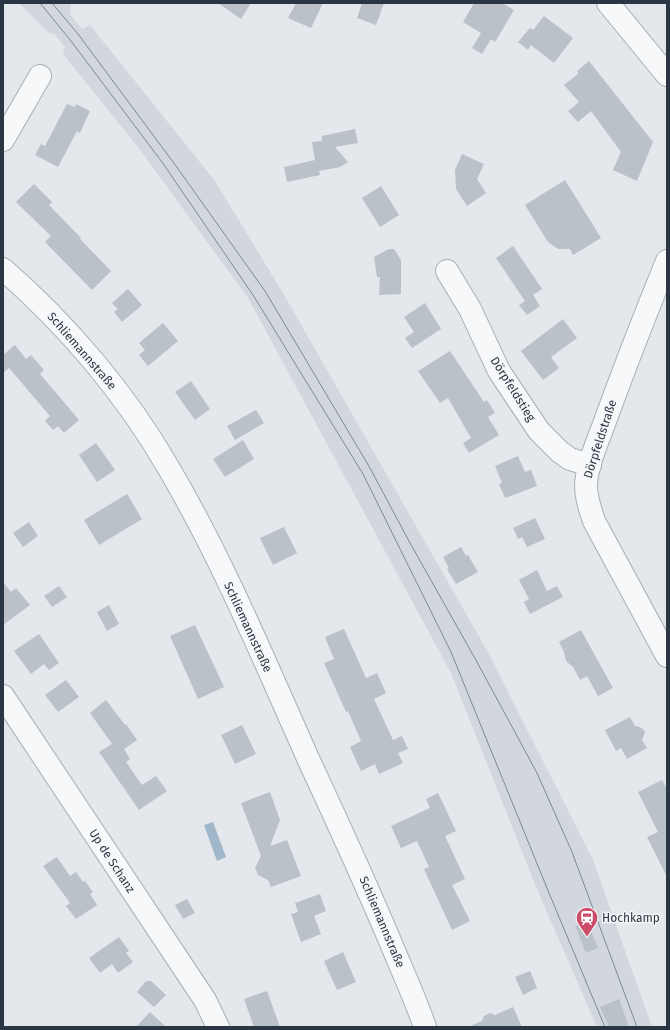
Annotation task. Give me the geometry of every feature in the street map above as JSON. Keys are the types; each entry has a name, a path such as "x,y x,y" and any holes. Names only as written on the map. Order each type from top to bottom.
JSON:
{"street":[{"path":"608,3 667,75"},
{"path":"3,140 40,76"},
{"name":"Dörpfeldstraße","path":"667,261 631,349 590,465 586,485 588,502 594,521 667,656"},
{"name":"Schliemannstraße","path":"3,269 22,286 76,342 119,394 168,466 203,529 255,640 366,886 416,1002 424,1027"},
{"name":"Dörpfeldstieg","path":"447,272 470,309 499,371 539,431 560,452 570,458 590,465"},
{"name":"Up de Schanz","path":"3,696 205,1000 218,1027"}],"shaded area":[{"path":"19,3 71,3 70,14 82,29 90,25 215,181 283,293 489,654 593,860 652,1027 597,1027 536,887 451,673 248,298 138,147 63,54 65,47 54,34 49,33"}],"water":[{"path":"213,822 226,857 217,861 204,825"}],"building":[{"path":"218,3 251,3 241,19"},
{"path":"296,3 323,3 311,28 288,18"},
{"path":"362,3 384,3 376,25 357,18"},
{"path":"474,3 502,3 514,10 495,42 491,39 482,54 472,48 481,33 463,22"},
{"path":"544,16 573,38 554,63 531,45 528,50 518,42 530,28 533,30"},
{"path":"589,61 653,142 637,181 613,170 621,152 591,111 578,122 568,111 579,102 564,85 578,74 577,71"},
{"path":"67,104 75,107 76,104 90,111 80,133 77,131 58,167 35,155 41,144 45,146"},
{"path":"355,129 358,143 335,147 348,162 340,167 319,171 320,175 287,182 284,167 315,160 312,142 322,141 322,136"},
{"path":"462,154 484,164 477,179 486,193 467,206 456,189 455,170"},
{"path":"565,180 601,238 573,255 570,249 558,249 548,242 525,205"},
{"path":"34,184 52,202 49,205 111,271 92,290 45,242 51,236 16,202"},
{"path":"381,186 399,215 380,227 362,198"},
{"path":"513,246 542,289 533,295 540,306 527,315 519,305 525,301 496,258"},
{"path":"389,249 394,249 401,260 401,294 379,295 380,277 377,277 374,257"},
{"path":"128,289 142,305 122,322 114,312 118,309 112,303"},
{"path":"425,303 441,329 412,348 405,338 414,332 404,317"},
{"path":"563,319 577,338 551,357 559,368 543,380 521,351"},
{"path":"163,323 178,341 148,366 139,355 145,350 139,343"},
{"path":"15,345 26,359 31,355 44,370 40,374 79,420 64,433 58,426 53,430 45,421 50,416 9,368 3,373 3,355"},
{"path":"450,351 484,402 487,400 495,413 488,417 499,435 469,453 463,443 471,438 448,398 440,403 418,371"},
{"path":"191,381 210,409 195,420 175,392"},
{"path":"256,410 264,423 235,440 227,426"},
{"path":"243,440 254,459 225,477 213,459"},
{"path":"96,443 115,470 97,482 79,455"},
{"path":"518,456 525,472 531,470 537,486 505,498 499,484 502,483 495,466"},
{"path":"127,494 142,519 99,545 84,520"},
{"path":"535,518 545,539 527,547 522,537 518,539 513,528"},
{"path":"29,522 38,536 23,547 13,533"},
{"path":"284,527 297,553 273,565 260,538"},
{"path":"461,547 466,556 468,555 478,572 456,584 447,569 449,568 443,557"},
{"path":"537,570 547,591 557,586 563,597 530,614 524,602 529,599 519,580"},
{"path":"3,582 11,592 16,588 30,605 3,625"},
{"path":"59,586 67,597 52,607 44,596"},
{"path":"109,605 119,624 107,631 97,612"},
{"path":"195,625 224,687 198,699 170,636"},
{"path":"344,629 366,678 377,673 386,693 374,699 393,740 402,736 408,749 398,753 403,763 379,774 375,764 361,771 350,747 361,741 324,663 334,659 325,637"},
{"path":"581,630 613,688 598,696 587,676 580,680 573,667 566,661 564,652 559,642"},
{"path":"39,634 59,663 49,670 44,664 31,674 14,651"},
{"path":"66,680 79,697 58,712 45,695"},
{"path":"106,700 137,740 124,749 130,759 126,762 142,785 156,776 167,791 139,810 99,752 112,744 90,713"},
{"path":"630,717 635,726 644,730 645,733 642,740 647,748 627,759 621,748 616,751 605,730"},
{"path":"242,725 256,754 235,764 221,735"},
{"path":"662,780 667,789 667,877 647,837 658,832 638,792"},
{"path":"270,792 280,820 270,846 287,840 301,876 271,887 268,880 258,875 255,868 261,856 241,803"},
{"path":"438,793 456,831 445,836 465,879 452,885 470,921 452,930 424,869 429,867 417,841 401,848 391,826 430,808 426,799"},
{"path":"57,857 70,876 76,872 83,882 85,881 93,892 90,894 97,905 76,919 66,906 70,903 43,866"},
{"path":"320,894 326,911 314,916 321,934 301,942 291,914 298,912 295,903"},
{"path":"187,899 195,913 183,919 175,905"},
{"path":"587,921 598,948 586,953 575,926"},
{"path":"119,937 129,951 126,953 133,962 118,973 112,964 100,973 89,958"},
{"path":"343,952 356,982 337,990 324,961"},
{"path":"530,971 537,988 523,995 515,977"},
{"path":"146,981 151,981 166,995 154,1007 137,992"},
{"path":"267,991 280,1027 254,1027 244,999"},
{"path":"619,999 629,1027 609,1027 600,1007"},
{"path":"513,1007 522,1027 468,1027 482,1021 484,1016 490,1013 495,1015"},
{"path":"150,1012 166,1027 136,1027"}],"tram line":[{"path":"40,3 71,41 162,162 253,295 363,474 451,652 605,1027"},
{"path":"52,3 78,34 176,166 265,291 370,468 537,773 572,852 637,1027"}],"place":[{"name":"Hochkamp","path":"587,938"}]}
